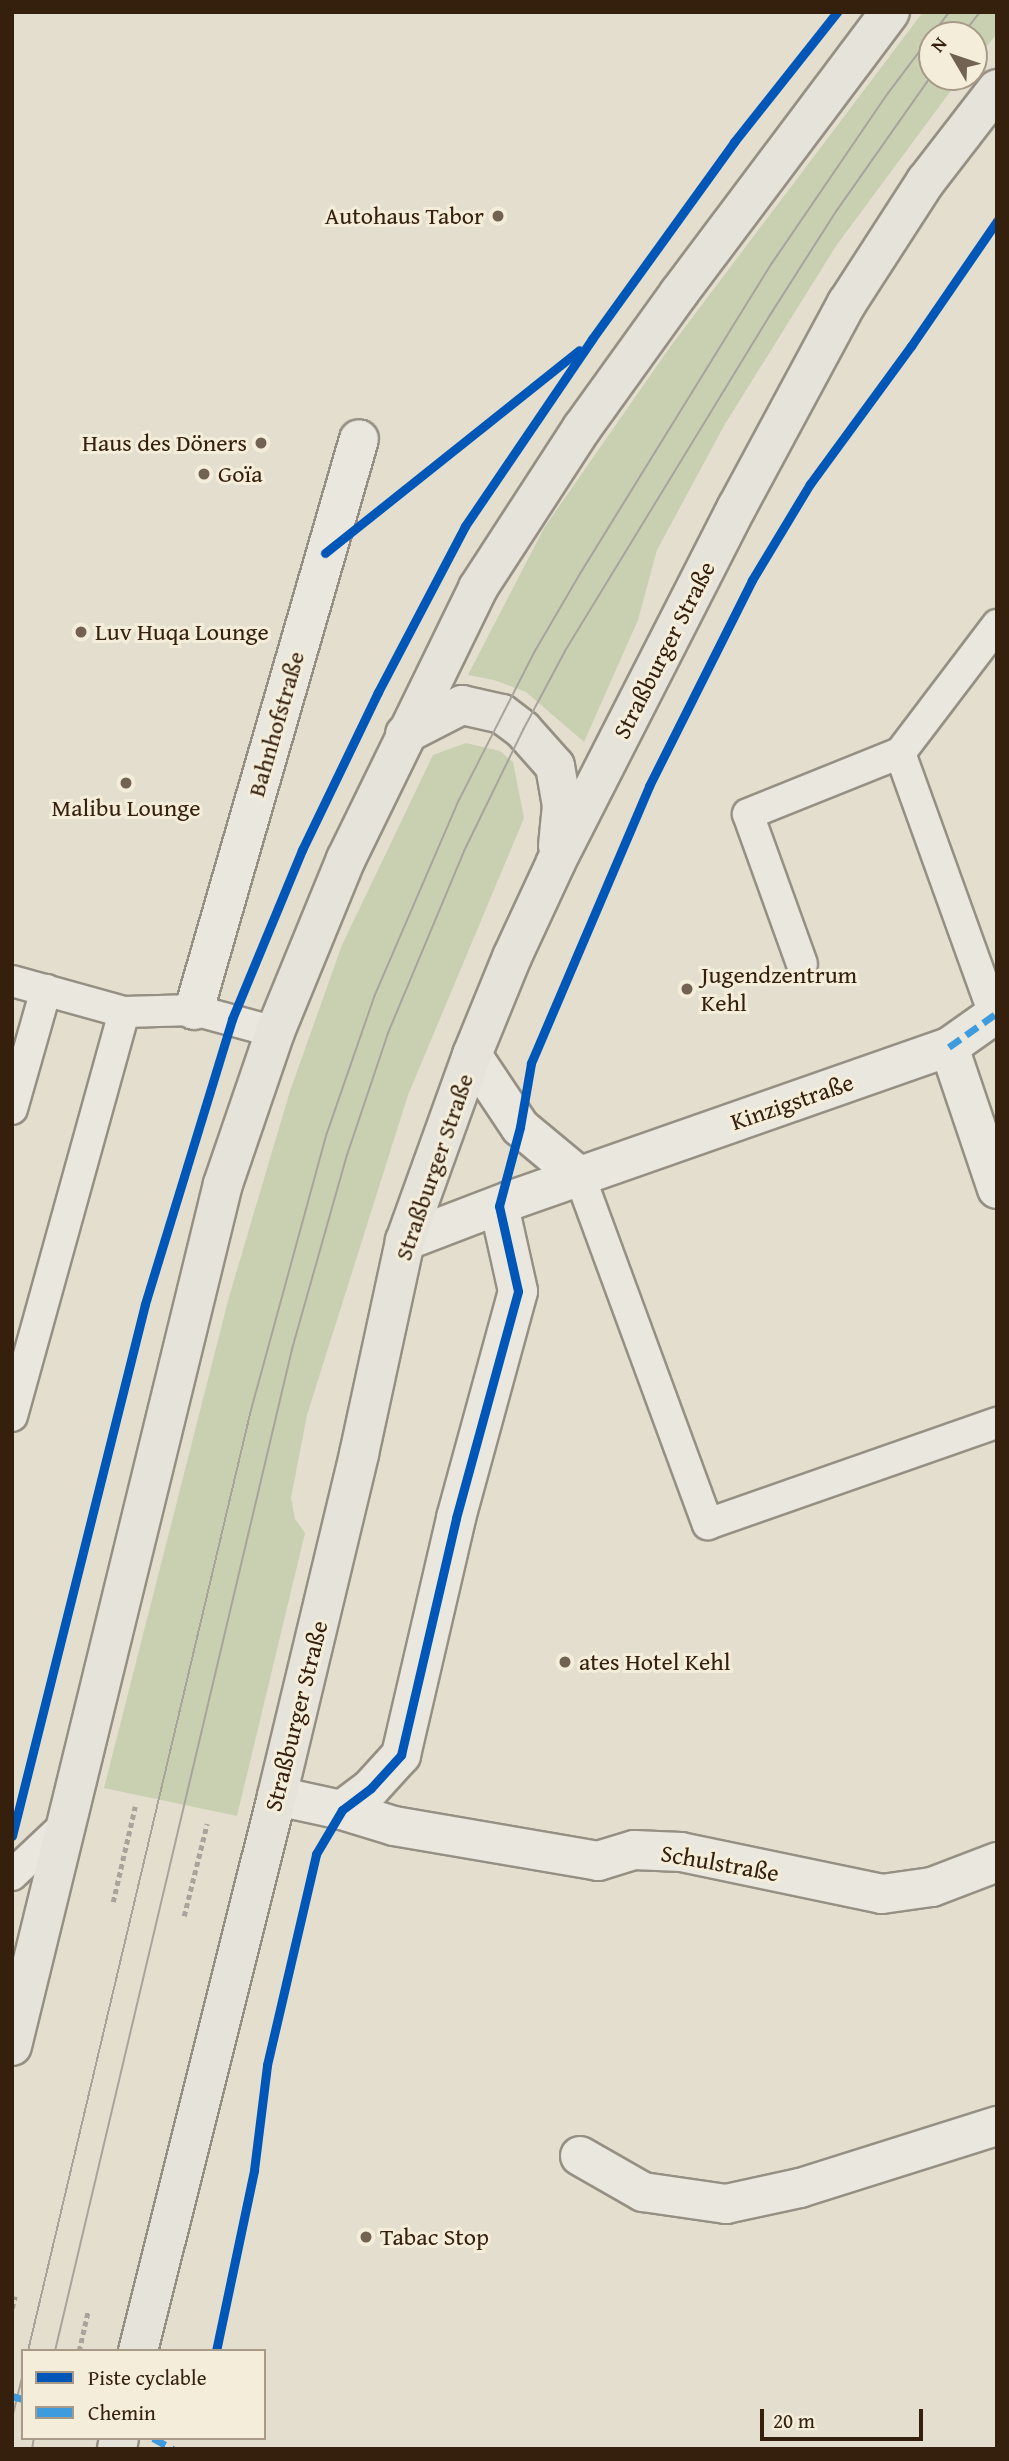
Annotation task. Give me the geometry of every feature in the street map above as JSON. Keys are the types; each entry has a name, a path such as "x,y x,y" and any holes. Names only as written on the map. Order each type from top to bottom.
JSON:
{"main road":[{"path":"13,2036 223,1184 275,1032 346,859 478,588 582,428 687,282 890,12"},
{"name":"Straßburger Straße","path":"139,2349 277,1796 359,1454 405,1241 472,1055 512,957 556,862 737,507 847,303 926,181 997,89"},
{"path":"405,734 462,705 502,714 523,730 555,766 562,805 556,862"}],"street":[{"name":"Bahnhofstraße","path":"194,1010 359,439"},
{"name":"Kinzigstraße","path":"405,1241 949,1047 995,1013"},
{"path":"949,1047 997,1189"},
{"path":"472,1055 520,1127 580,1177"},
{"path":"342,1810 371,1788 401,1755 456,1518 518,1292 499,1206"},
{"name":"Schulstraße","path":"277,1796 342,1810 394,1826 597,1861 634,1850 681,1852 882,1894 932,1887 997,1862"},
{"path":"580,2156 643,2192 726,2204 800,2188 997,2126"}],"lane":[{"path":"802,964 748,814 900,753 997,625"},
{"path":"900,753 995,1013"},
{"path":"12,981 124,1013 194,1010 275,1032"},
{"path":"12,1109 46,990"},
{"path":"12,1416 124,1013"},
{"path":"580,1177 708,1524 997,1423"},
{"path":"12,1875 65,1825"}],"path":[{"path":"389,502 571,356"},
{"path":"114,1902 135,1807"},
{"path":"184,1916 206,1824"},
{"path":"12,2308 15,2296"},
{"path":"79,2349 88,2311"}],"green space":[{"path":"923,12 997,12 997,34 988,45 988,21 918,21 918,91 951,91 836,246 725,424 657,550 638,620 584,742 526,692 494,680 468,675 544,528 670,347"},
{"path":"466,743 500,751 513,762 524,818 408,1095 307,1415 291,1498 295,1519 305,1533 237,1816 104,1788 229,1297 290,1091 342,945 433,755"}],"tram line":[{"path":"28,2349 251,1410 327,1133 374,997 459,800 535,651 581,572 772,263 888,93 949,12"},
{"path":"973,21 980,12"},
{"path":"55,2349 292,1349 347,1155 388,1033 464,851 565,651 770,315 837,210 921,91"},
{"path":"12,2418 21,2382"},
{"path":"32,2449 34,2440"}],"marked path":[{"path":"949,1047 997,1013"},
{"path":"12,2396 21,2398"},
{"path":"157,2440 173,2449"}],"cycle path":[{"path":"12,1836 145,1304 232,1019 302,850 378,692 465,526 592,339 734,142 837,12"},
{"path":"216,2349 254,2170 267,2065 316,1854 342,1810 371,1788 401,1755 456,1518 518,1291 499,1206 520,1127 531,1063 649,786 752,580 810,484 911,346 997,221"},
{"path":"325,553 579,350"}],"place":[{"name":"Autohaus Tabor","path":"498,216"},
{"name":"Haus des Döners","path":"261,443"},
{"name":"Goïa","path":"204,474"},
{"name":"Luv Huqa Lounge","path":"81,632"},
{"name":"Malibu Lounge","path":"126,783"},
{"name":"Jugendzentrum Kehl","path":"687,989"},
{"name":"ates Hotel Kehl","path":"565,1662"},
{"name":"Tabac Stop","path":"366,2237"}]}
